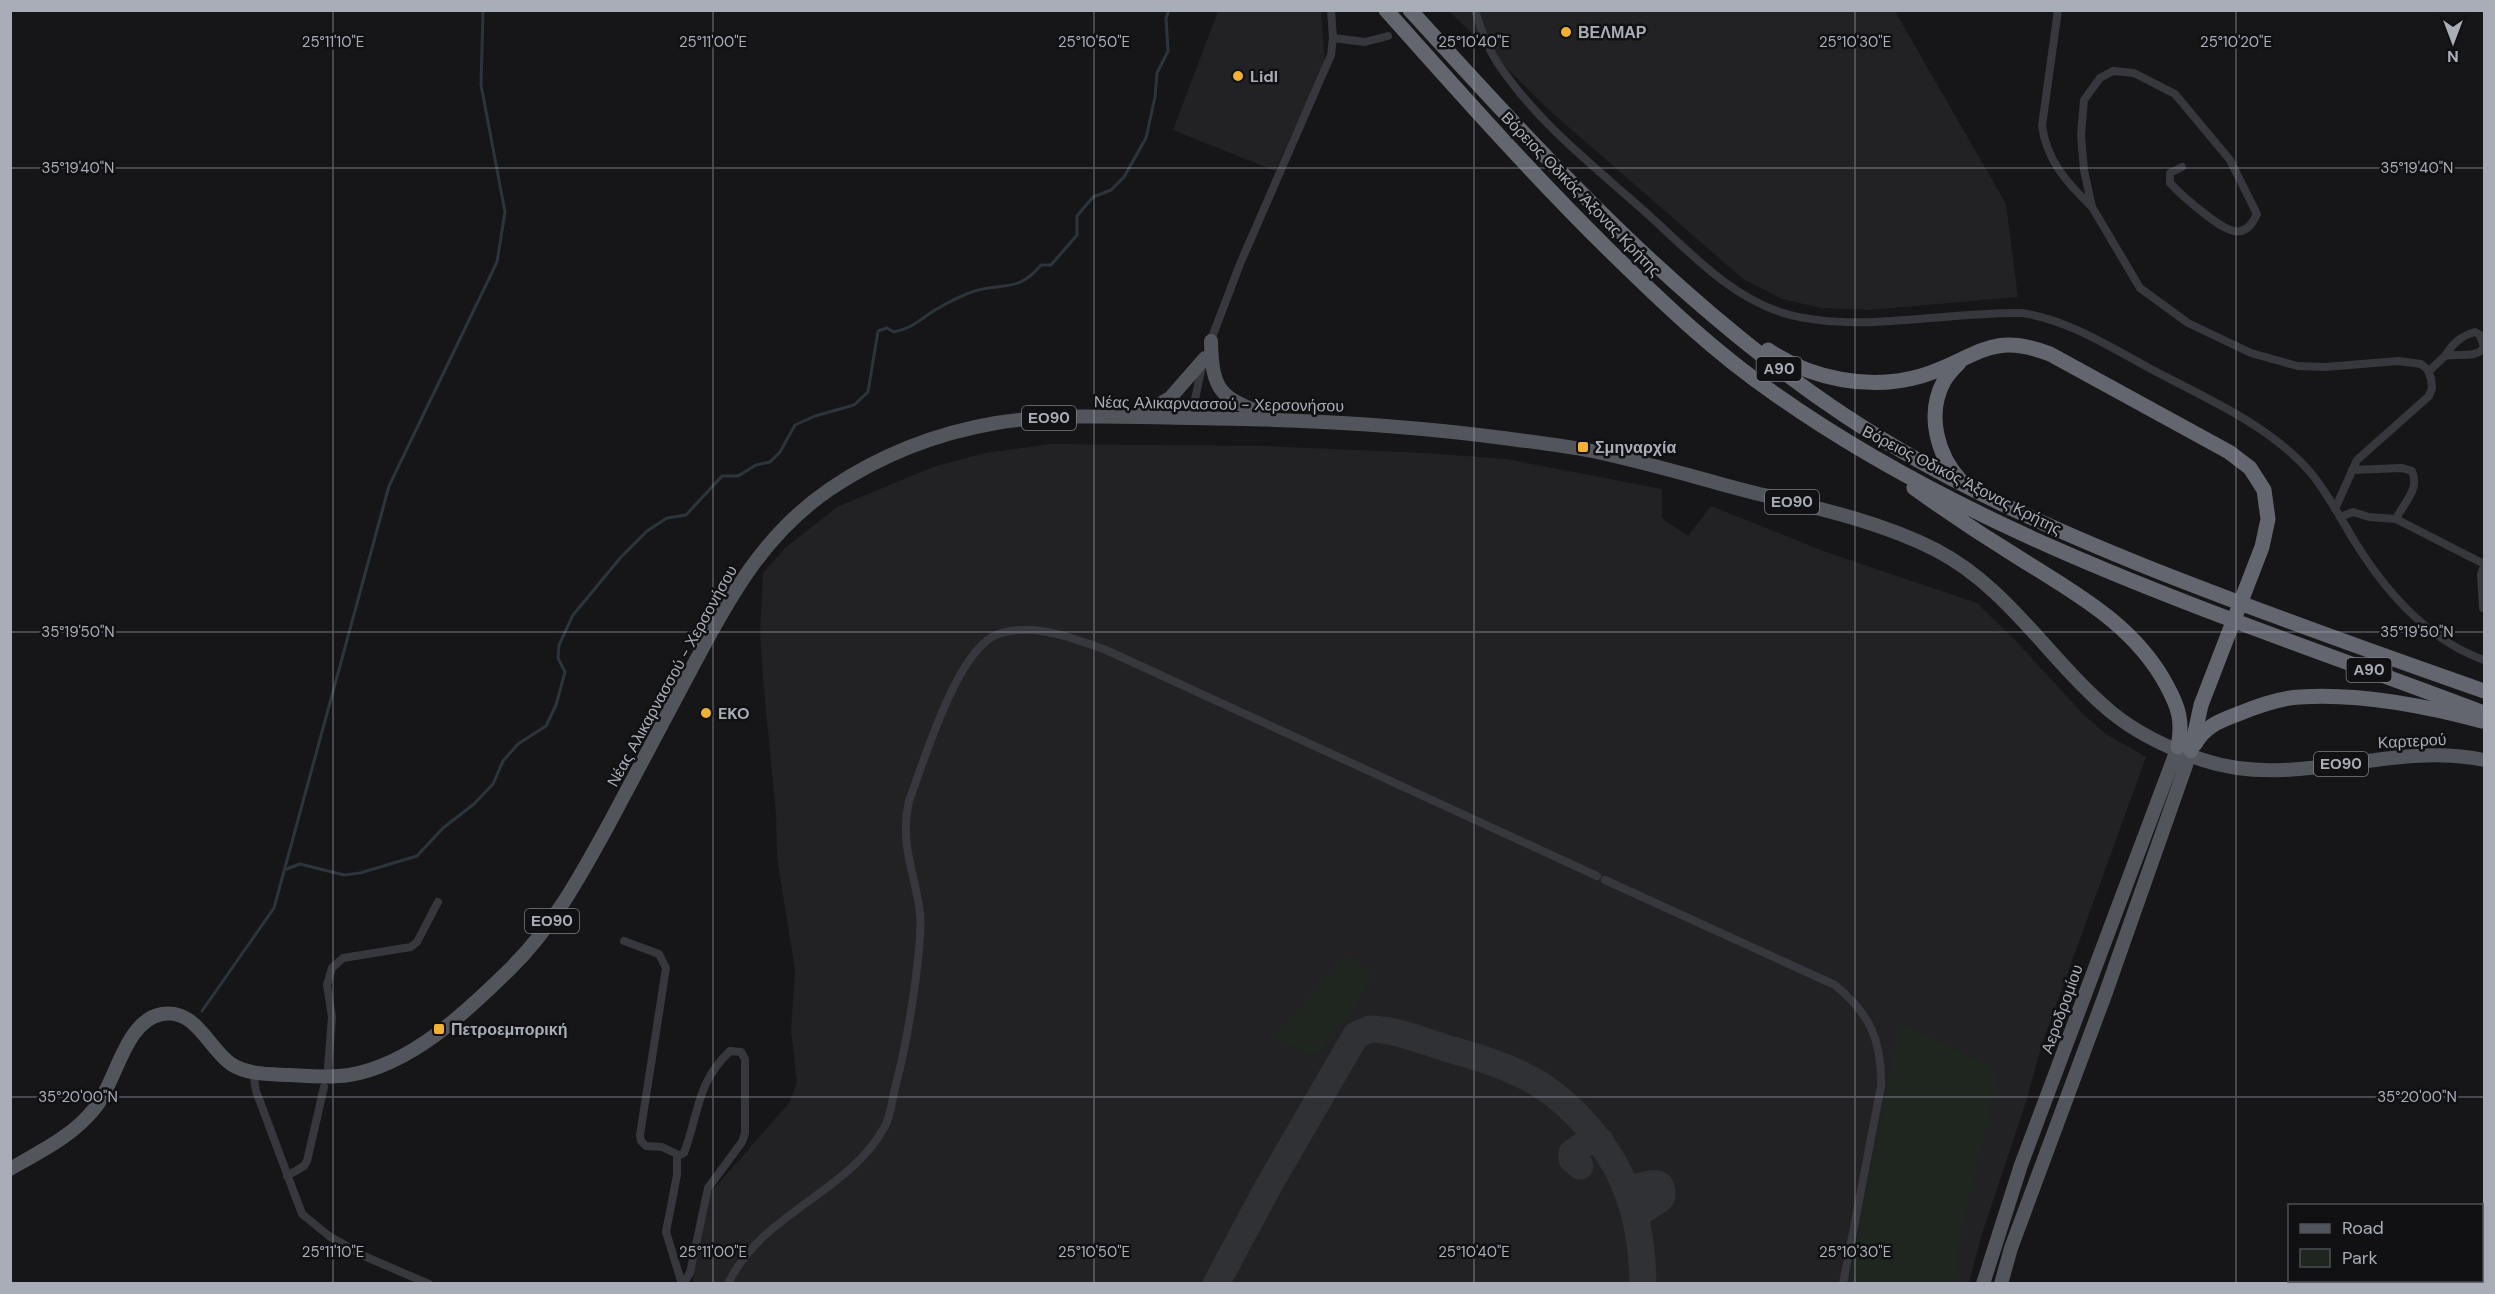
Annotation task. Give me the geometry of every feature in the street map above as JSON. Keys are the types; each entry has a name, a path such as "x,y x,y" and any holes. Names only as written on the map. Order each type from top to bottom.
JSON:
{"highway":[{"name":"Βόρειος Οδικός Άξονας Κρήτης","path":"1386,10 1499,137 1670,310 1775,394 1871,456 2013,530 2109,573 2484,713"},
{"name":"Βόρειος Οδικός Άξονας Κρήτης","path":"1410,10 1609,222 1660,271 1726,328 1788,375 1866,429 1969,489 2057,530 2215,594 2484,691"},
{"path":"1609,222 1754,340 1779,357 1810,372 1848,381 1886,383 1921,376 1981,350 2005,344 2028,346 2050,354 2229,452 2250,468 2264,490 2268,519 2262,547 2183,751"},
{"path":"1960,360 1944,381 1937,400 1935,421 1938,443 1946,461 1969,489"},
{"path":"1871,456 1951,514 2109,617 2136,640 2156,665 2181,719 2190,732"},
{"path":"2190,732 2246,711 2298,697 2329,697 2413,705 2484,722"}],"main road":[{"path":"1211,341 1212,368 1220,389 1237,403 1280,420"},
{"path":"1135,417 1170,398 1205,358"},
{"name":"Νέας Αλικαρνασσού - Χερσονήσου","path":"10,1169 61,1140 86,1118 105,1095 133,1035 153,1016 169,1013 186,1017 227,1061 240,1068 253,1072 334,1076 351,1074 382,1065 418,1045 448,1024 514,966 540,937 573,889 742,580 768,542 813,501 846,479 888,456 963,430 1018,420 1135,417 1280,420 1451,432 1593,451 1789,501 1903,536 1939,552 1970,572 2017,614 2110,711 2136,729 2183,751"},
{"name":"Καρτερού","path":"2183,751 2244,771 2268,772 2426,754 2484,760"},
{"name":"Αεροδρομίου","path":"2001,1284 2019,1227 2109,984 2183,751"},
{"name":"Αεροδρομίου","path":"1983,1284 2021,1165 2176,773"}],"street":[{"path":"1191,418 1196,387 1205,358 1240,264 1331,55 1333,38 1331,10"},
{"path":"1475,10 1496,62 1557,133 1710,269 1755,302 1786,314 1833,322 2011,313 2049,319 2089,336 2218,405 2256,428 2301,463 2319,483 2374,568 2413,615 2446,641 2484,660"},
{"path":"2058,10 2042,126 2044,141 2052,160 2067,183 2092,207 2140,288 2188,323 2251,353 2297,366 2325,367 2407,362 2421,364 2429,371 2433,384 2429,396 2362,454 2352,470 2338,513"},
{"path":"1333,38 1365,42 1388,36"},
{"path":"2092,207 2084,170 2081,135 2084,100 2100,78 2112,70 2134,73 2175,94 2230,160 2258,214 2253,224 2243,231 2225,230 2181,196 2170,183 2170,173 2182,167"},
{"path":"2429,371 2445,356 2454,343 2475,332 2480,335 2484,347 2481,352 2445,356"},
{"path":"2352,470 2402,468 2412,471 2416,480 2415,487 2396,519"},
{"path":"2338,513 2353,512 2369,517 2396,519 2484,564 2481,575 2483,609"},
{"path":"728,1284 740,1263 760,1239 791,1213 833,1184 859,1159 885,1127 909,1035 921,929 920,912 905,836 905,819 928,748 962,670 983,642 998,634 1034,630 1060,634 1106,650 1835,985 1862,1011 1876,1038 1881,1065 1881,1086 1843,1284"},
{"path":"328,1066 332,1017 327,986 332,968 343,958 411,947 417,942 438,902"},
{"path":"624,941 654,951 664,961 665,981 650,1061 640,1136 646,1146 671,1149 678,1156 677,1175 666,1232 682,1284"},
{"path":"678,1156 684,1154 698,1101 715,1065 730,1051 741,1052 745,1059 745,1133 742,1142 708,1188 690,1273 682,1284"},
{"path":"253,1072 256,1091 302,1214 312,1223 364,1256 429,1284"},
{"path":"287,1176 304,1166 307,1161 324,1087"}],"shaded area":[{"path":"1218,11 1321,11 1325,62 1275,171 1173,130"},
{"path":"1449,11 1895,11 2006,204 2018,297 1869,310 1821,308 1782,299 1743,279 1549,110"},
{"path":"1051,444 1264,446 1426,453 1506,459 1662,489 1662,518 1688,536 1711,506 1826,552 1977,603 2015,640 2084,715 2106,734 2146,757 2043,1041 2025,1105 1982,1234 1969,1283 692,1284 711,1192 789,1103 797,1083 791,1031 795,970 777,857 776,814 763,679 760,631 763,573 785,548 837,507 933,467 985,453"}],"green space":[{"path":"1345,957 1349,957 1372,973 1372,976 1344,1025 1339,1022 1320,1053 1313,1055 1274,1037"},
{"path":"1902,1026 1907,1026 1993,1068 1998,1077 1967,1203 1953,1283 1848,1283 1898,1031"}],"waterway":[{"path":"202,1011 274,908 389,486 497,262 505,212 481,85 483,10"},
{"path":"284,870 300,864 344,875 360,873 417,856 443,828 474,804 493,784 503,761 518,744 546,726 556,705 565,672 558,658 559,645 573,615 621,557 647,531 667,518 686,515 722,476 738,476 756,465 770,462 780,452 795,425 815,416 854,405 868,392 878,331 887,328 894,332 906,328 961,296 978,290 1018,283 1033,274 1041,265 1051,265 1077,235 1077,216 1093,197 1111,190 1124,177 1146,138 1155,97 1157,73 1168,51 1166,18 1169,10"}],"taxiway":[{"path":"1216,1284 1268,1187 1356,1035 1370,1029 1400,1033 1517,1072 1566,1104 1594,1134 1619,1172 1628,1192 1639,1236 1643,1284"},
{"path":"1580,1166 1572,1159 1572,1153 1589,1141 1601,1142"},
{"path":"1626,1187 1655,1183 1662,1189 1660,1199 1636,1215"}],"place":[{"name":"ΒΕΛΜΑΡ","path":"1566,32"},
{"name":"Lidl","path":"1238,76"},
{"name":"Σμηναρχία","path":"1583,447"},
{"name":"EKO","path":"706,713"},
{"name":"Πετροεμπορική","path":"439,1029"}]}
